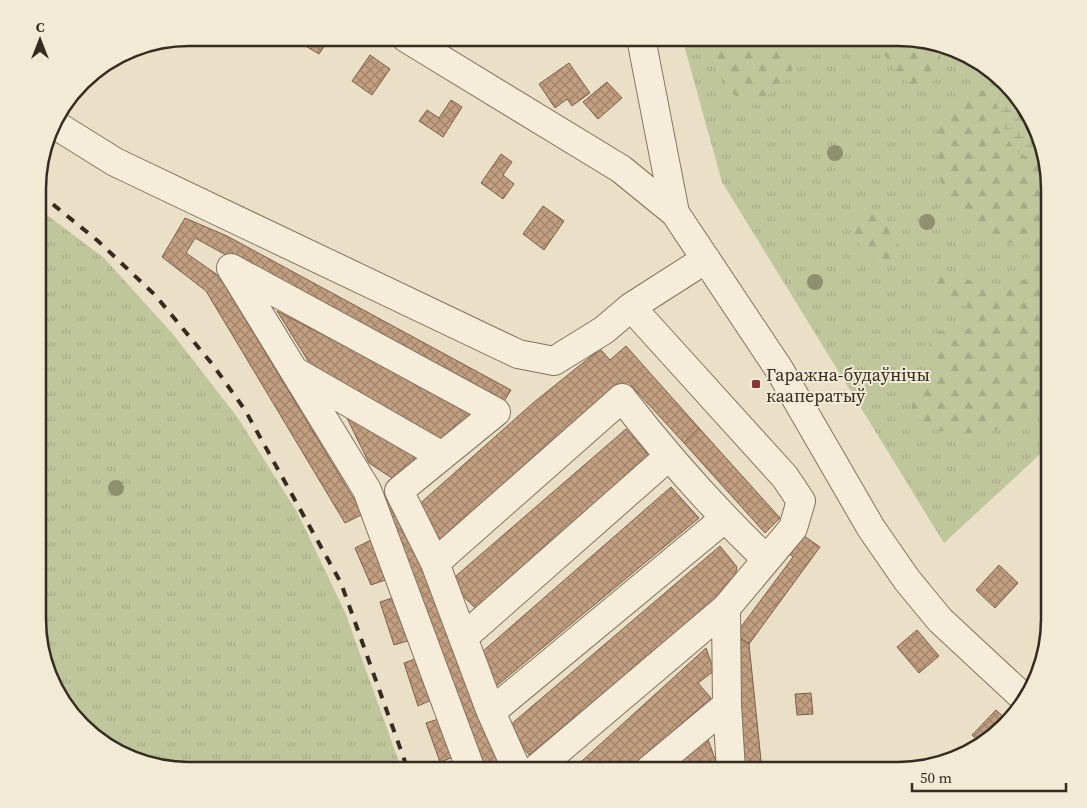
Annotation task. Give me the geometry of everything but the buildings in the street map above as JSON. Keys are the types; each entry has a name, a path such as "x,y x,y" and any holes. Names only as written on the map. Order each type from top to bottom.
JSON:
{"street":[{"path":"421,47 621,169 675,214 779,369 872,528 907,580 940,620 1019,694"},
{"path":"642,47 675,214"},
{"path":"60,128 115,162 518,354 554,361 604,330 630,306 706,260"},
{"path":"367,490 399,491 496,412 231,268 367,490 468,761"},
{"path":"545,762 726,608 793,528 801,501 785,477 630,306"},
{"path":"294,371 442,456"},
{"path":"435,563 622,398 668,457 724,519 766,559"},
{"path":"464,636 668,457"},
{"path":"399,491 435,563 491,712 513,761"},
{"path":"491,712 724,519"},
{"path":"726,608 727,705 730,762"},
{"path":"659,762 727,705"}],"green space":[{"path":"684,47 907,47 926,49 952,57 969,65 985,76 999,88 1022,118 1036,152 1040,171 1040,454 944,543 722,182"},
{"path":"714,47 801,47 789,76 782,85 764,97 754,99 736,96 728,89 718,69"},
{"path":"907,47 939,53 939,71 930,84 915,86 896,72 880,48"},
{"path":"980,73 999,88 1017,110 1030,135 1037,158 1019,153 1011,145 997,100"},
{"path":"970,89 981,90 993,98 1006,137 1034,159 1037,159 1040,171 1040,403 1015,423 1000,429 976,433 946,432 932,428 921,422 914,413 912,401 915,392 929,374 929,345 932,337 940,331 968,329 974,322 975,316 969,308 946,301 935,293 932,286 934,279 941,273 982,284 1002,287 1022,281 1031,271 1032,259 1027,251 1014,244 993,237 966,220 956,210 942,185 937,155 938,130 942,115 946,109"},
{"path":"857,211 874,213 885,222 898,244 899,259 896,265 882,264 868,253 856,239 849,226 852,214"},
{"path":"46,214 104,258 172,333 238,418 297,512 345,612 399,761 180,761 161,759 143,754 118,743 88,720 70,698 54,665 49,647 47,628"}],"railway":[{"path":"46,199 98,241 155,295 213,365 245,410 341,583 405,761"}],"place":[{"name":"Гаражна-будаўнічы кааператыў","path":"756,384"}]}
